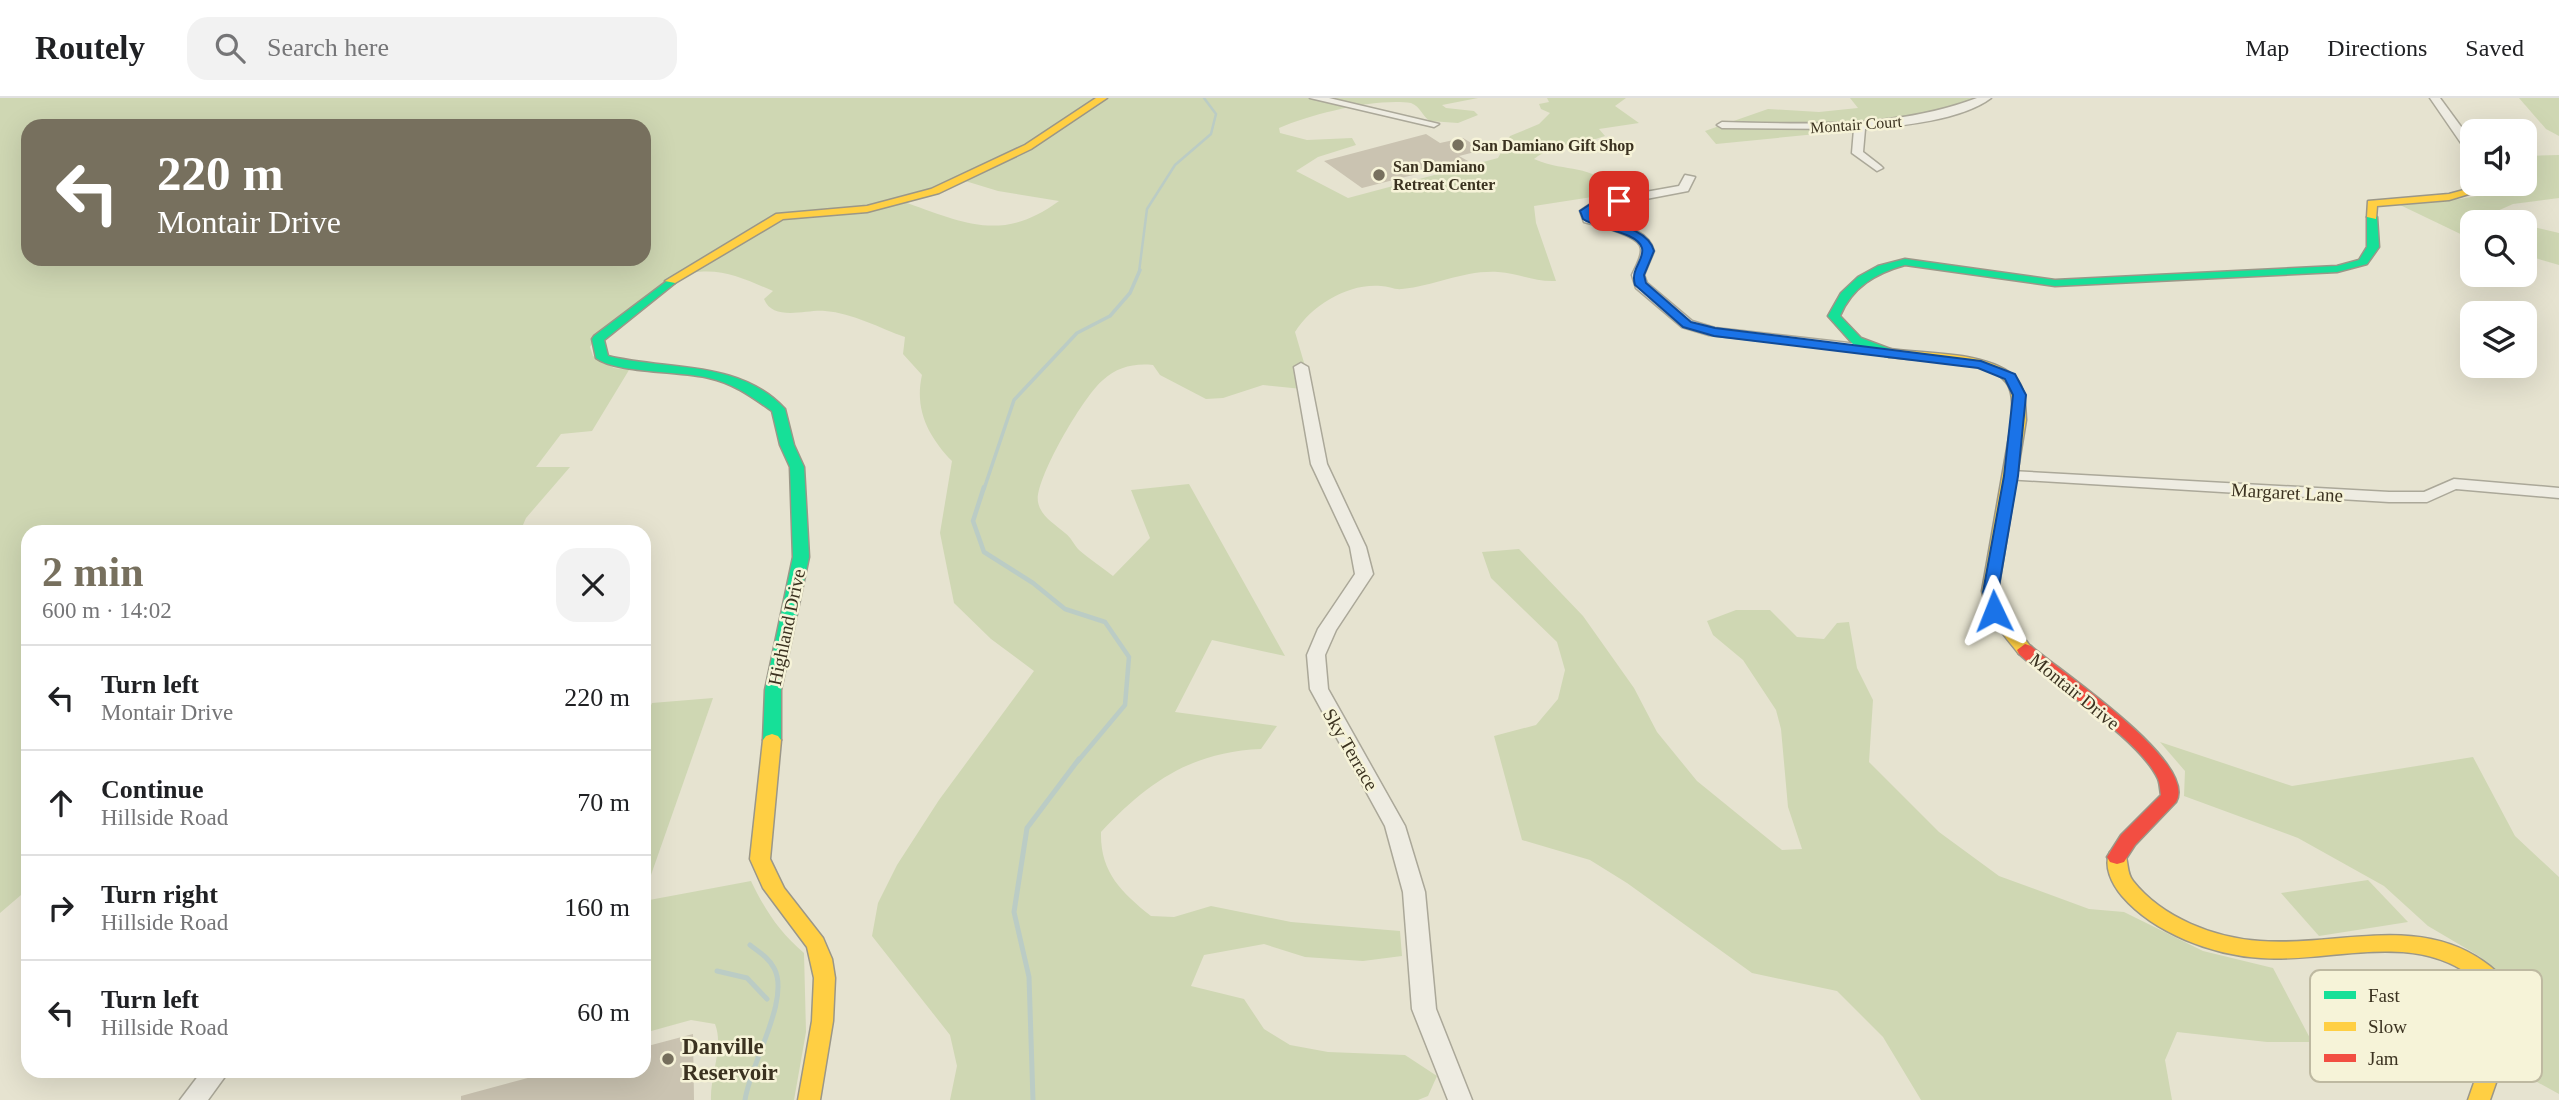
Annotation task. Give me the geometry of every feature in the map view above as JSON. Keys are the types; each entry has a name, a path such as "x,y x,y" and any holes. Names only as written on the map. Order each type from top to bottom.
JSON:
{"street":[{"name":"Highland Drive","path":"810,1100 823,1008 824,984 817,946 764,877 760,859 771,769 773,690 800,564 797,467 787,445 778,409 744,387 712,374 628,368 602,358 598,339 659,287 732,247 780,216 867,209 935,191 1036,143 1102,98"},
{"path":"1315,98 1434,124"},
{"name":"Montair Court","path":"1722,125 1860,127 1946,114 1986,98"},
{"path":"2435,98 2460,134"},
{"path":"1860,127 1857,153 1877,168"},
{"path":"1689,177 1684,189 1671,194 1595,205 1586,211 1588,219 1637,235 1646,243 1648,251 1638,275 1641,285 1670,313 1687,324 1714,332 1875,350"},
{"name":"Montair Drive","path":"2460,194 2372,203 2373,247 2363,262 2337,269 2055,283 1989,275 1922,262 1895,263 1843,294 1836,304 1834,316 1849,336 1875,350 1981,365 2010,377 2020,395 2011,476 1990,592 1994,611 2007,632 2040,667 2148,748 2168,771 2172,791 2167,803 2124,845 2116,859 2118,877 2129,891 2182,929 2215,941 2271,950 2412,944 2464,958 2481,970"},
{"name":"Sky Terrace","path":"1301,367 1319,464 1357,547 1364,574 1327,629 1316,655 1319,689 1395,826 1414,892 1424,1009 1460,1100"},
{"name":"Margaret Lane","path":"2011,476 2389,497 2427,497 2455,484 2559,493"},
{"path":"192,1100 211,1078"},
{"name":"Montair Drive","path":"2479,1100 2486,1082"}],"green space":[{"path":"0,98 1478,98 1442,105 1446,108 1474,111 1478,115 1458,123 1430,121 1411,103 1396,102 1344,108 1279,128 1280,133 1307,140 1352,138 1356,145 1318,157 1296,171 1348,198 1498,158 1510,136 1539,124 1550,113 1541,109 1539,104 1549,102 1547,98 1626,98 1615,106 1639,123 1599,129 1605,136 1560,147 1534,159 1597,176 1618,193 1534,206 1536,223 1556,281 1485,272 1414,287 1399,289 1369,286 1344,292 1311,313 1295,332 1312,390 1263,385 1223,398 1206,399 1160,375 1153,365 1133,365 1120,369 1103,380 1085,402 1052,457 1039,491 1038,502 1045,516 1067,535 1079,550 1113,576 1150,538 1131,490 1189,484 1285,656 1212,640 1175,712 1277,726 1261,749 1236,751 1192,763 1154,785 1118,814 1101,832 1104,859 1114,880 1151,916 1174,917 1211,906 1291,922 1400,931 1402,956 1363,961 1305,957 1264,944 1204,955 1191,986 1244,999 1264,1029 1290,1045 1328,1052 1405,1055 1437,1076 1428,1096 1418,1100 950,1100 957,1066 950,1035 872,936 878,903 897,865 939,800 1034,671 991,639 954,603 940,533 952,461 936,442 925,422 920,400 922,375 903,354 905,337 835,312 791,313 775,310 768,306 764,299 773,291 724,273 692,273 600,331 590,347 593,356 614,368 629,370 592,431 561,434 536,467 570,467 523,525 21,525 21,895 0,913","holes":["962,180 998,191 1059,201 1039,214 1020,222 1002,225 966,222 907,203"]},
{"path":"1850,98 1978,98 1908,125 1716,144 1705,131 1768,109 1819,112 1858,108"},
{"path":"2519,98 2559,98 2559,136 2546,129"},
{"path":"2559,155 2559,198 2513,204 2500,210 2460,210 2460,234 2398,204 2477,196 2537,196 2537,156"},
{"path":"2537,228 2559,233 2559,265 2537,259"},
{"path":"1519,549 1583,616 1634,688 1657,732 1697,781 1782,850 1802,849 1788,807 1781,729 1776,710 1743,660 1713,635 1707,621 1736,610 1770,610 1797,637 1824,639 1837,623 1849,622 1857,668 1873,700 1869,762 1939,832 1999,876 2089,909 2124,912 2203,951 2273,968 2310,1042 2267,1042 2177,1032 2165,1060 2172,1100 1921,1100 1883,1037 1837,991 1752,973 1627,883 1590,860 1522,840 1494,736 1536,725 1558,699 1565,670 1557,642 1491,578 1482,552"},
{"path":"713,698 651,875 651,705 652,703"},
{"path":"2160,742 2292,786 2473,757 2515,836 2559,877 2559,1094 2537,1082 2542,1082 2542,970 2495,970 2479,956 2428,926 2384,886 2298,838 2184,796 2185,771"},
{"path":"2368,880 2408,922 2319,936 2281,893"},
{"path":"751,881 773,920 804,953 806,1032 794,1100 711,1100 718,1042 715,1024 691,1020 651,1031 651,900"}],"building":[{"name":"San Damiano Retreat Center","path":"1426,134 1440,143 1463,138 1483,150 1459,156 1468,161 1362,188 1324,161"},
{"name":"Danville Reservoir","path":"693,1034 694,1100 461,1100 461,1096 528,1078 651,1078 651,1045"}],"waterway":[{"path":"1139,272 1147,209 1175,165 1211,134 1216,114 1204,98"},
{"path":"984,489 1014,400 1077,333 1110,316 1130,293 1140,270"},
{"path":"984,487 973,521 984,552 1033,583 1065,609 1105,622 1129,657 1125,705 1078,761"},
{"path":"1033,1100 1029,977 1014,912 1027,828 1079,759"},
{"path":"745,1100 774,1014 778,981 774,968 750,945"},
{"path":"717,971 747,978 767,999"}],"traffic: fast":[{"path":"1889,353 1857,341 1834,316 1845,295 1853,287 1872,274 1893,265 1905,262 2055,283 2337,269 2363,262 2373,247 2372,217"},
{"path":"671,281 598,339 602,358 721,377 744,387 778,409 787,445 797,467 801,557 773,690 772,740"}],"traffic: slow":[{"path":"671,281 780,216 867,209 935,191 1028,147 1102,98"},
{"path":"2372,217 2372,203 2460,194"},
{"path":"1889,353 1971,362 1987,366 2012,381 2018,396 2016,449 1990,591 1998,615 2025,650"},
{"path":"772,740 760,859 770,883 816,944 822,959 824,978 823,1021 809,1100"},
{"path":"2117,857 2121,878 2139,900 2172,923 2215,942 2262,950 2380,943 2409,944 2437,948 2464,959 2480,970"},
{"path":"2479,1100 2485,1082"}],"traffic: jam":[{"path":"2025,650 2136,740 2156,761 2168,780 2170,797 2128,840 2117,857"}],"place":[{"name":"San Damiano Gift Shop","path":"1458,145"},
{"name":"San Damiano Retreat Center","path":"1379,175"},
{"name":"Danville Reservoir","path":"668,1059"}],"route":[{"path":"1619,201 1595,205 1586,211 1588,219 1637,235 1646,243 1648,251 1638,275 1641,285 1670,313 1687,324 1714,332 1981,365 2010,377 2018,386 2020,395 2011,476 1990,592 1994,611"}]}
